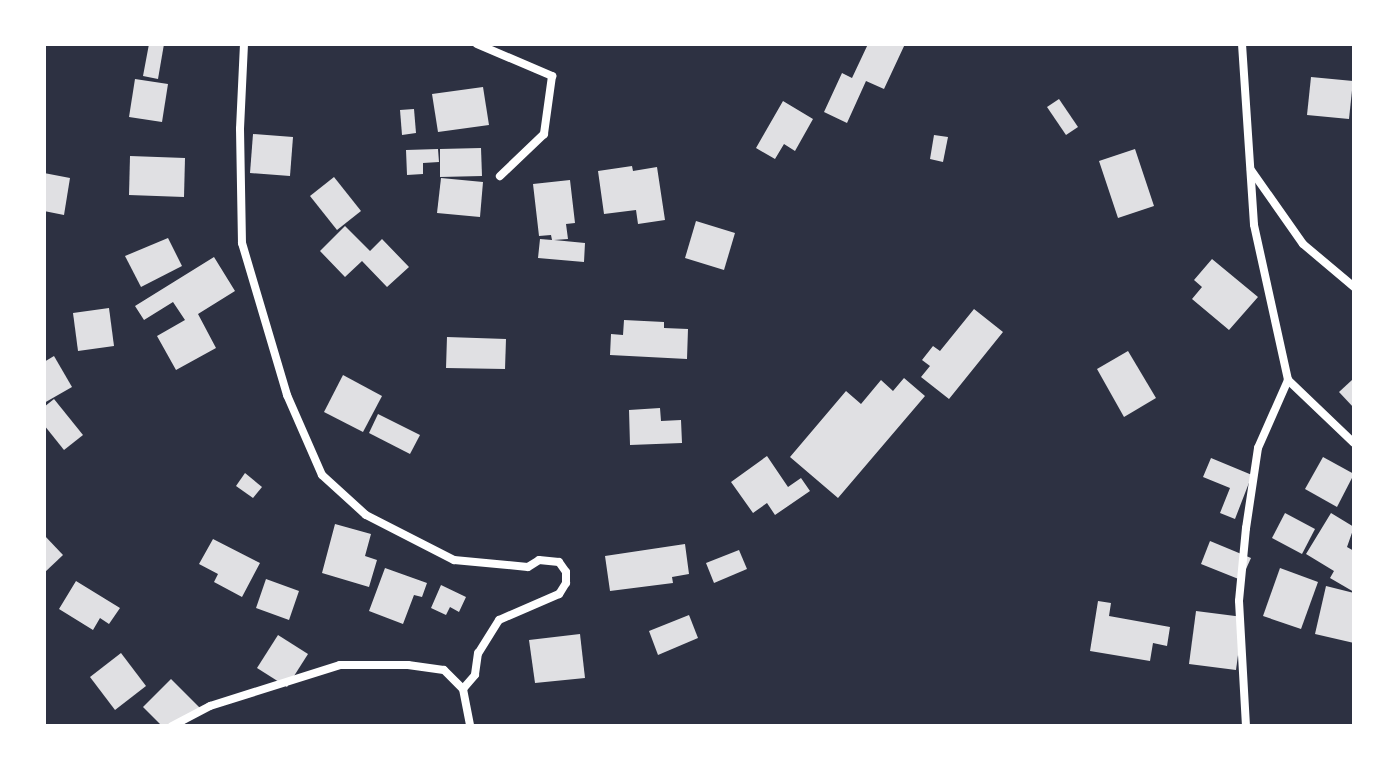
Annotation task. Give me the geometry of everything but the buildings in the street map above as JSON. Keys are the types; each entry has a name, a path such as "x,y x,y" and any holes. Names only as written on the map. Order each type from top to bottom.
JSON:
{"street":[{"path":"244,44 242,243 287,395 322,475 366,515 454,560 528,567 539,560 559,562 566,572 566,583 559,594 499,620 478,653 475,675 463,689"},
{"path":"477,44 552,76 544,134 500,176"},
{"path":"1242,44 1254,225 1288,380 1354,443"},
{"path":"1250,169 1303,244 1354,287"},
{"path":"1246,726 1239,601 1246,528 1258,448 1288,380"},
{"path":"172,726 210,706 340,665 408,665 444,670 463,689 470,726"}]}
